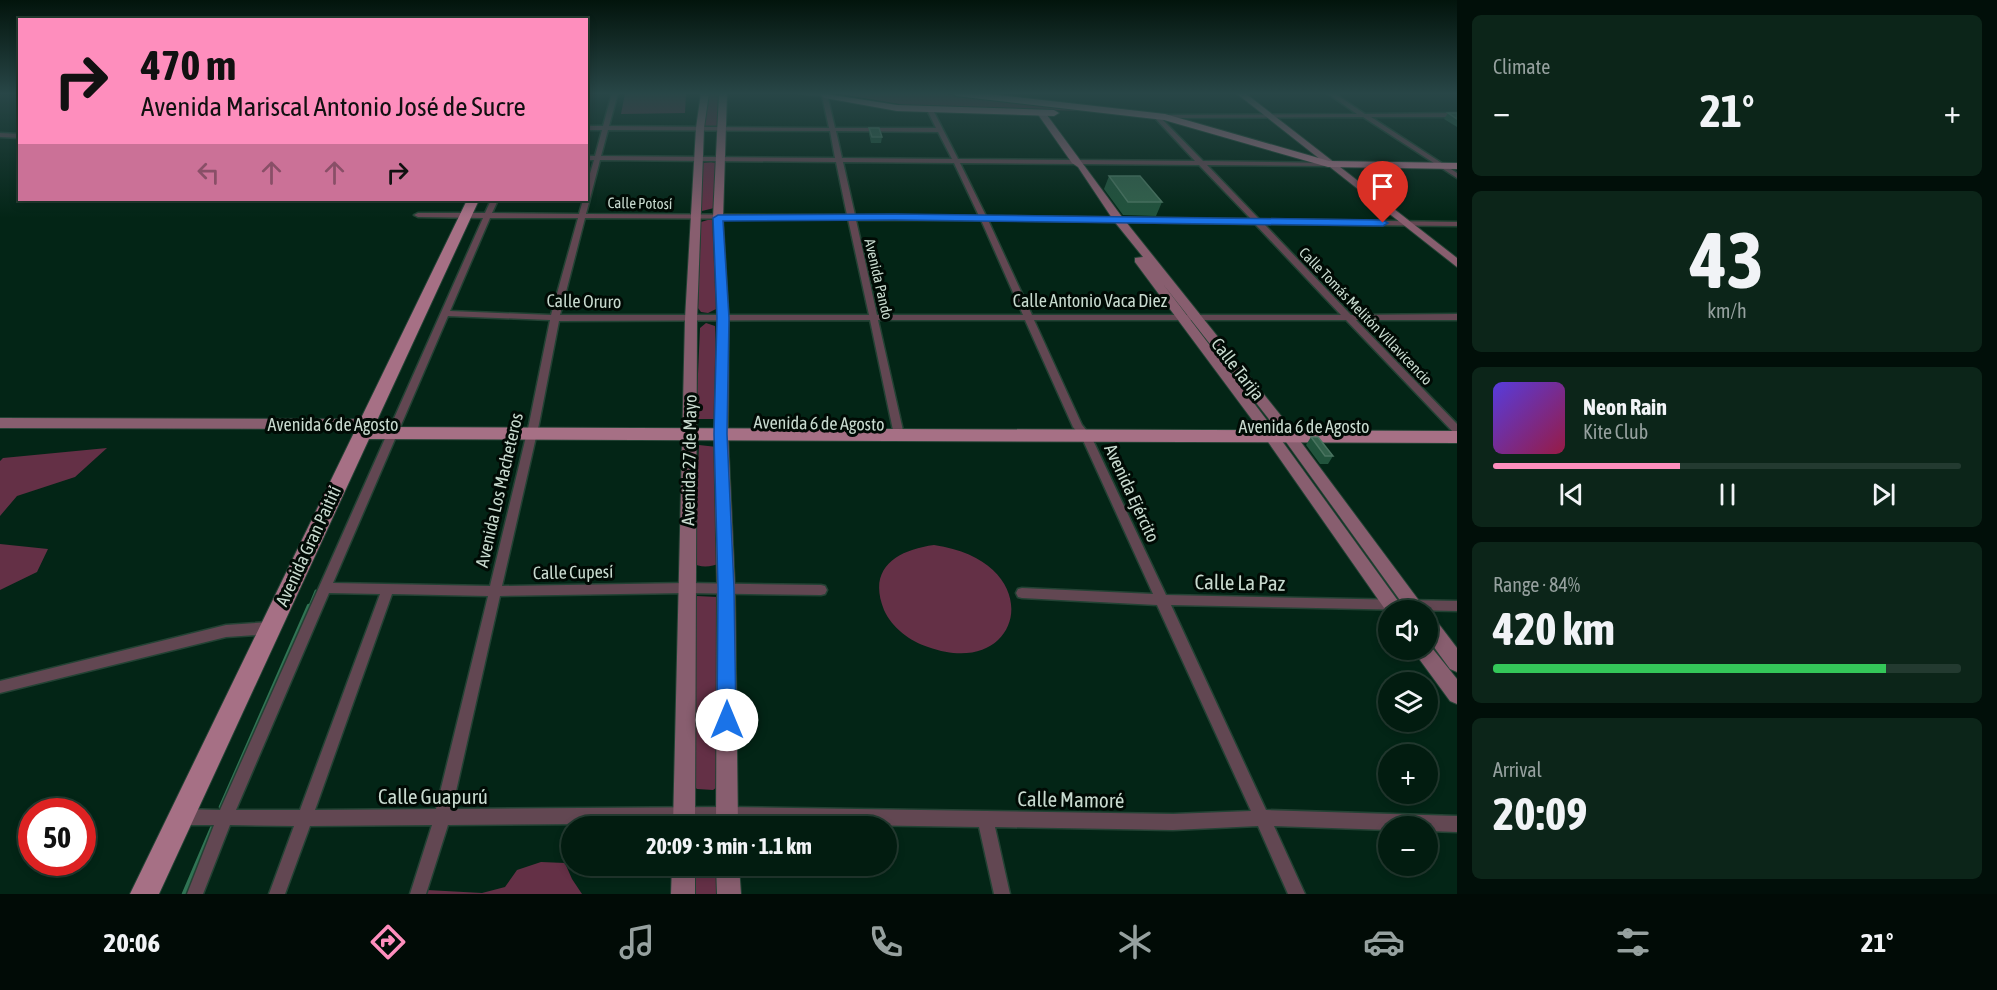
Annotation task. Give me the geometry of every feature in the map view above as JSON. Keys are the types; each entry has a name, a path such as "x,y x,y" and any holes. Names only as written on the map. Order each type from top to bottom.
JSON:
{"main road":[{"name":"Avenida 27 de Mayo","path":"684,816 691,319 700,135"},
{"name":"Avenida 27 de Mayo","path":"721,135 718,218 723,318 721,428 726,588 727,816"},
{"name":"Calle Tarija","path":"1056,135 1075,161 1074,164 1181,317 1276,431 1408,600"},
{"path":"1240,135 1328,164 1457,164"},
{"path":"1292,135 1457,264"},
{"name":"Avenida Gran Paitití","path":"144,894 469,207"},
{"name":"Calle Tarija","path":"1114,219 1198,317 1388,600"},
{"path":"1404,223 1405,227 1457,270"},
{"name":"Avenida 6 de Agosto","path":"0,423 234,428 532,430 721,428 1082,432 1457,431"},
{"name":"Avenida 6 de Agosto","path":"0,432 234,428"},
{"path":"1438,638 1457,663"},
{"path":"1431,660 1457,695"},
{"path":"683,894 684,876"},
{"path":"728,876 729,894"}],"street":[{"path":"0,135 18,136"},
{"name":"Avenida Los Macheteros","path":"588,201 605,135"},
{"name":"Avenida Pando","path":"833,135 898,430"},
{"name":"Avenida Ejército","path":"942,135 984,218 1027,317 1297,894"},
{"name":"Calle Tomás Melitón Villavicencio","path":"1174,135 1457,431"},
{"path":"1391,135 1457,176"},
{"path":"588,158 1328,164"},
{"path":"1435,164 1439,170 1457,182"},
{"path":"195,894 225,817 494,201"},
{"name":"Avenida Los Macheteros","path":"418,894 442,818 532,430 555,318 588,201"},
{"name":"Calle Potosí","path":"418,215 469,207 487,215 1114,219 1457,224"},
{"name":"Calle Oruro","path":"445,313 555,318 723,318"},
{"name":"Calle Antonio Vaca Diez","path":"723,318 1457,317"},
{"name":"Calle Cupesí","path":"326,588 494,591 686,588 821,590"},
{"path":"277,894 388,588"},
{"name":"Calle La Paz","path":"1023,593 1378,607"},
{"name":"Calle La Paz","path":"1438,607 1457,606"},
{"path":"0,687 226,631 269,628"},
{"name":"Calle Guapurú","path":"182,817 561,819"},
{"path":"985,818 1002,894"},
{"name":"Calle Mamoré","path":"897,819 985,818 1173,822 1262,818 1457,824"}],"shaded area":[{"path":"702,163 716,163 714,208 702,211 698,208"},
{"path":"715,220 718,308 708,313 701,312 698,308 701,222"},
{"path":"706,323 715,326 718,419 696,419 700,328"},
{"path":"699,445 717,447 720,563 706,566 692,563"},
{"path":"107,448 75,477 17,496 0,516 0,461 3,458"},
{"path":"0,544 48,549 37,572 0,590"},
{"path":"934,545 971,556 996,573 1009,594 1011,616 1003,635 986,648 961,653 928,647 902,633 887,617 880,595 879,583 883,572 897,557 908,551"},
{"path":"697,596 717,597 720,785 713,790 697,789 692,784 694,598"},
{"path":"541,862 561,863 561,876 571,876 582,894 426,894 427,890 482,893 505,887 517,870"},
{"path":"693,876 722,876 722,894 692,894"}],"building":[{"path":"871,135 881,135 882,137 872,137"},
{"path":"1109,176 1140,176 1162,202 1128,202"},
{"path":"1311,437 1318,437 1333,456 1325,456"}],"waterway":[{"path":"309,608 316,591"},
{"path":"221,807 309,606"},
{"path":"184,894 213,826"}],"route":[{"path":"727,720 721,434 723,318 718,218 895,217 1383,223"}]}
